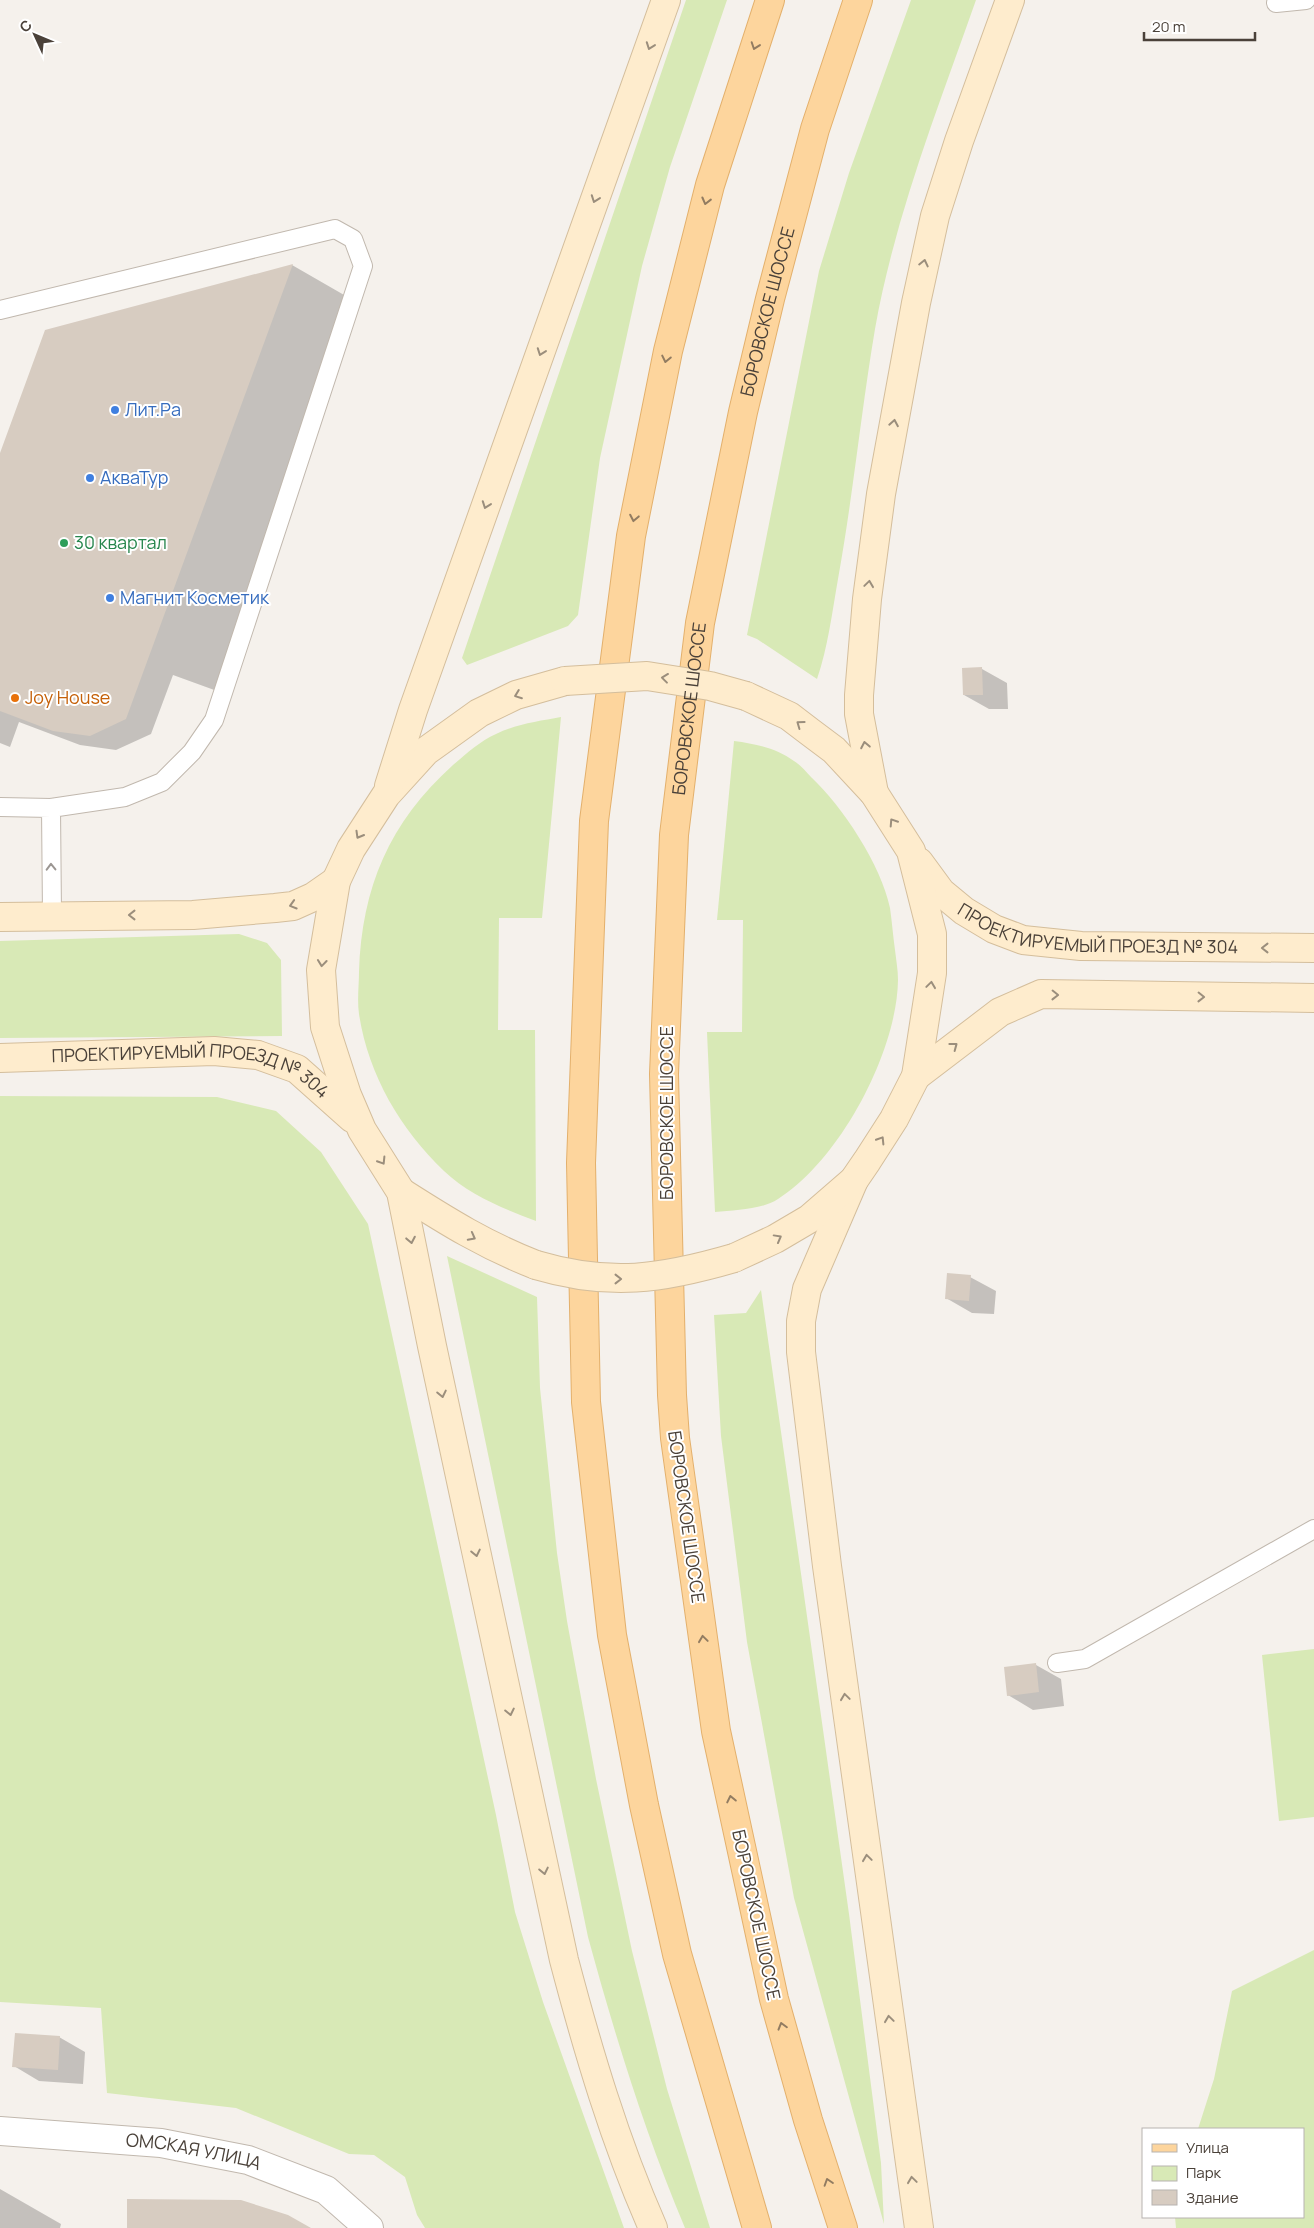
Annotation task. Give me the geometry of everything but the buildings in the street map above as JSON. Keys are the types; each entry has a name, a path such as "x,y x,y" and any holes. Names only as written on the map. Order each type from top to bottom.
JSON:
{"main road":[{"path":"386,795 416,701 666,0"},
{"path":"757,2228 668,1917 644,1805 612,1635 586,1402 581,1163 594,821 631,536 666,360 710,185 770,0"},
{"name":"БОРОВСКОЕ ШОССЕ","path":"843,2228 808,2120 774,1998 716,1731 675,1438 672,1395 664,1074 674,835 700,623 741,421 770,299 816,129 858,0"},
{"path":"874,793 859,714 858,695 867,599 881,494 916,303 935,216 959,141 1010,0"},
{"path":"653,2228 621,2150 578,2015 564,1960 432,1346 401,1192 362,1130 347,1095 333,1056 321,993 324,942 336,881 351,849 386,795 426,750 479,713 516,695 565,681 647,676 710,686 746,696 788,716 834,750 874,793 911,851 932,934 932,973 916,1076 894,1119 854,1180 807,1289 801,1321 801,1352 827,1566 919,2228"},
{"name":"ПРОЕКТИРУЕМЫЙ ПРОЕЗД № 304","path":"911,851 941,892 964,912 994,929 1023,940 1081,946 1314,948"},
{"path":"0,917 193,915 275,908 293,906 312,897 336,881"},
{"path":"916,1076 1000,1012 1040,994 1314,998"},
{"name":"ПРОЕКТИРУЕМЫЙ ПРОЕЗД № 304","path":"0,1058 214,1051 235,1051 258,1055 298,1069 343,1109 362,1130"},
{"path":"401,1192 461,1231 497,1250 559,1272 599,1279 623,1279 675,1274 734,1258 775,1240 809,1219 854,1180"}],"street":[{"name":"ОМСКАЯ УЛИЦА","path":"0,2131 161,2142 248,2160 326,2190 369,2228"}],"lane":[{"path":"1276,3 1306,0"},
{"path":"0,310 335,229 353,239 363,266 214,720 192,752 162,782 125,797 51,808 0,807"},
{"path":"51,808 52,915"},
{"path":"1057,1663 1085,1659 1314,1528"}],"green space":[{"path":"686,0 727,0 670,167 642,266 600,458 578,615 568,626 467,665 462,658"},
{"path":"911,0 976,0 919,163 894,245 884,287 870,360 832,617 817,679 757,639 747,635 819,271 849,173"},
{"path":"561,717 542,918 499,918 498,1030 535,1030 536,1221 487,1200 454,1180 428,1155 400,1119 378,1079 363,1036 358,1009 359,972 361,941 373,884 383,858 412,810 453,765 484,740 528,723"},
{"path":"734,741 773,750 797,763 823,789 848,820 869,856 885,891 890,908 898,980 895,1008 888,1039 876,1071 861,1102 843,1132 823,1158 801,1181 771,1203 748,1209 715,1212 707,1032 742,1032 743,920 717,920"},
{"path":"239,934 267,943 281,960 282,1036 0,1038 0,941"},
{"path":"0,1096 217,1097 276,1111 321,1152 368,1224 496,1815 515,1912 543,2002 624,2228 425,2228 417,2215 405,2177 374,2155 349,2154 236,2108 107,2093 101,2008 0,2002"},
{"path":"447,1256 537,1297 540,1388 557,1553 567,1621 596,1779 632,1951 667,2089 710,2228 685,2228 670,2192 632,2084 588,1937"},
{"path":"761,1290 849,1914 881,2163 884,2224 794,1898 747,1642 721,1436 714,1315 746,1313"},
{"path":"1314,1649 1314,1817 1279,1821 1262,1655"},
{"path":"1314,1950 1314,2228 1176,2228 1175,2218 1304,2218 1304,2128 1198,2128 1214,2079 1232,1991"}],"place":[{"name":"Лит.Рa","path":"115,410"},
{"name":"АкваТур","path":"90,478"},
{"name":"30 квартал","path":"64,543"},
{"name":"Магнит Косметик","path":"110,598"},
{"name":"Joy House","path":"15,698"}]}
